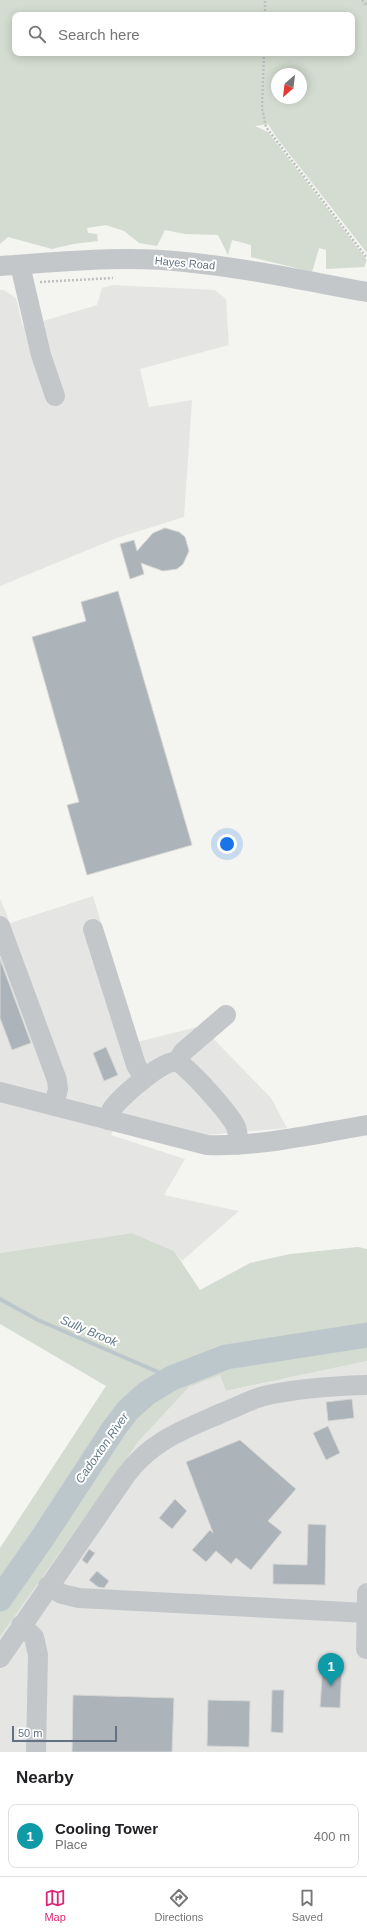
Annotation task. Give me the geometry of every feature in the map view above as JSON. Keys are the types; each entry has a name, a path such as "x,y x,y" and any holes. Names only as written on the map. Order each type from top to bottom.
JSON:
{"street":[{"name":"Hayes Road","path":"0,266 22,274 110,260 183,261 245,269 367,292"},
{"path":"22,274 41,355 55,396"},
{"path":"0,926 58,1080 58,1089 54,1106"},
{"path":"93,929 136,1065 144,1078"},
{"path":"177,1062 183,1052 226,1015"},
{"path":"108,1120 113,1108 144,1078 165,1063 171,1061 177,1062 189,1069 232,1121 238,1134 238,1145"},
{"path":"0,1092 207,1144 238,1145 286,1139 367,1125"},
{"path":"0,1658 48,1586 140,1457 175,1433 262,1396 317,1386 367,1385"},
{"path":"48,1586 62,1594 79,1598 366,1613"},
{"path":"366,1649 367,1593"},
{"path":"21,1625 34,1637 37,1646 36,1752"}],"path":[{"path":"265,12 266,0"},
{"path":"362,0 367,6"},
{"path":"264,56 262,108 266,127 367,258"},
{"path":"22,274 116,277"}],"shaded area":[{"path":"0,0 367,0 367,253 277,138 268,124 255,126 268,132 367,260 364,267 326,269 326,250 319,248 312,272 251,257 251,245 232,240 228,255 218,235 185,234 165,230 157,246 139,243 124,231 106,225 87,228 88,233 97,234 98,241 73,244 52,249 8,237 0,244"},
{"path":"113,285 215,290 226,299 229,345 140,369 149,407 192,400 184,517 117,538 0,586 0,290 4,290 16,298 23,327 97,305 102,288"},
{"path":"93,896 137,1042 201,1026 271,1098 287,1128 207,1135 121,1115 111,1135 185,1159 164,1195 239,1211 182,1261 174,1251 132,1233 0,1253 0,898 10,923"},
{"path":"132,1233 174,1251 200,1290 250,1263 290,1254 358,1247 367,1249 367,1361 226,1391 220,1375 189,1387 139,1441 0,1637 0,1548 106,1386 0,1324 0,1253"},
{"path":"367,1361 367,1752 0,1752 0,1637 139,1441 189,1387 221,1374 227,1391"}],"building":[{"path":"165,528 179,532 185,537 189,551 183,564 177,569 163,571 141,563 144,574 130,579 120,544 134,540 137,551 153,533"},
{"path":"118,591 192,845 87,875 67,805 79,802 32,637 86,621 81,602"},
{"path":"0,959 31,1043 12,1050 0,1018"},
{"path":"106,1047 118,1075 104,1081 93,1053"},
{"path":"352,1399 354,1418 328,1421 326,1402"},
{"path":"328,1426 340,1453 326,1460 313,1433"},
{"path":"240,1440 296,1489 268,1521 282,1532 251,1570 236,1558 231,1564 216,1551 206,1562 192,1550 210,1530 213,1533 186,1462"},
{"path":"175,1499 187,1511 172,1529 159,1518"},
{"path":"308,1524 326,1525 325,1585 273,1584 273,1564 307,1565"},
{"path":"89,1549 95,1553 87,1564 82,1560"},
{"path":"97,1571 109,1581 104,1588 98,1587 89,1580"},
{"path":"323,1664 342,1665 340,1708 320,1707"},
{"path":"272,1690 284,1690 283,1733 271,1732"},
{"path":"73,1695 174,1698 172,1752 72,1752"},
{"path":"208,1700 250,1701 249,1747 207,1746"}],"waterway":[{"name":"Sully Brook","path":"0,1299 38,1320 172,1378"},
{"name":"Cadoxton River","path":"0,1599 45,1534 115,1427 128,1410 147,1393 172,1378 226,1357 367,1335"}],"place":[{"name":"Cooling Tower","path":"331,1686"}]}
